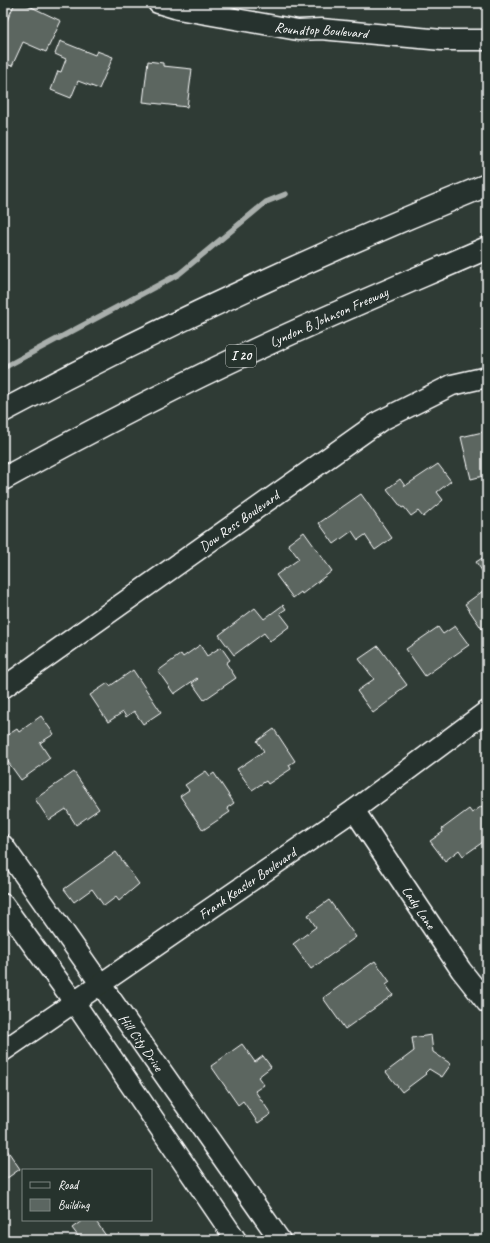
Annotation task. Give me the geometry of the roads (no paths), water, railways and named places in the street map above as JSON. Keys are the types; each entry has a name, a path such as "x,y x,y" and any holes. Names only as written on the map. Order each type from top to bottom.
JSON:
{"highway":[{"path":"3,411 118,351 211,305 326,253 487,185"},
{"name":"Lyndon B Johnson Freeway","path":"3,479 152,400 259,348 368,298 487,248"}],"street":[{"name":"Roundtop Boulevard","path":"158,3 178,9 298,30 321,29 442,40 487,40"},
{"name":"Dow Ross Boulevard","path":"3,688 380,421 452,385 487,377"},
{"name":"Frank Keasler Boulevard","path":"3,1051 354,810 487,711"},
{"name":"Lady Lane","path":"354,810 461,970 487,1003"},
{"name":"Hill City Drive","path":"3,845 101,983 270,1237"},
{"path":"3,904 74,1002 236,1240"}],"waterway":[{"path":"3,368 179,274 266,202 286,194"}]}
